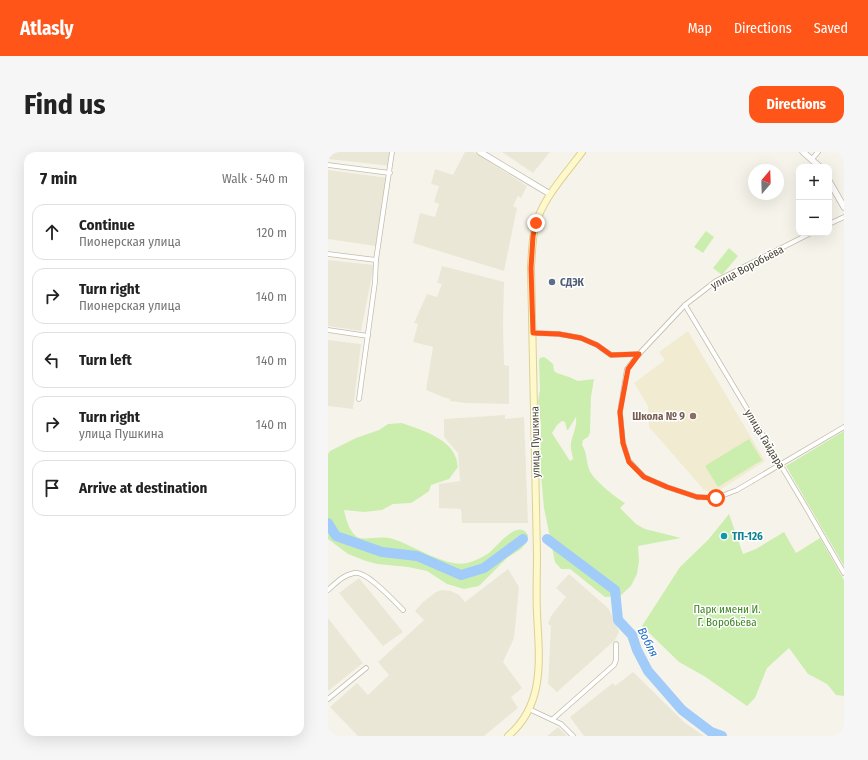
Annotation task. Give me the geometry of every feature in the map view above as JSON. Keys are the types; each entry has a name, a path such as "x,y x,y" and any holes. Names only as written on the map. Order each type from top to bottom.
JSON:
{"main road":[{"name":"улица Пушкина","path":"508,736 523,720 529,709 538,680 539,662 536,596 537,555 531,268 533,236 535,226 550,194 582,152"}],"street":[{"path":"359,398 375,282 376,260 392,152"},
{"path":"480,152 550,194"},
{"path":"803,152 817,164"},
{"path":"812,159 818,152"},
{"path":"328,165 390,173"},
{"path":"832,187 844,207"},
{"path":"832,223 844,217"},
{"name":"улица Воробьёва","path":"806,236 716,281 685,305 639,354 628,369 620,412 623,443 629,462 644,477 667,487 697,497 716,498 737,490 844,427"},
{"path":"328,254 376,260"},
{"name":"улица Гайдара","path":"685,305 781,465 844,574"},
{"path":"328,330 368,336"},
{"path":"533,333 559,334 581,338 597,345 611,355 639,354"},
{"path":"328,590 341,578 355,572 362,574 403,610"},
{"path":"553,719 614,665 616,660 616,644"},
{"path":"328,700 366,668"},
{"path":"529,709 553,719 561,724 573,736"}],"shaded area":[{"path":"328,152 394,152 392,166 328,159"},
{"path":"465,152 474,152 527,186 521,198 518,196 513,206 517,208 504,271 413,243 420,213 435,217 439,204 434,202 439,186 431,184 435,169 453,175"},
{"path":"502,152 550,152 533,173"},
{"path":"328,170 388,178 376,246 328,239"},
{"path":"328,260 374,265 361,331 328,326"},
{"path":"442,266 504,282 504,365 509,366 509,404 450,401 450,399 426,390 433,347 413,342 418,324 414,323 427,294 437,297 442,284 437,283"},
{"name":"Школа № 9","path":"688,331 765,461 715,493 704,490 649,427 648,406 634,383 665,360 659,352"},
{"path":"328,340 361,344 353,409 328,406"},
{"path":"505,415 505,419 524,417 528,523 462,523 461,509 439,508 439,484 460,481 458,453 444,437 444,419"},
{"path":"508,569 519,587 514,638 503,662 522,688 511,697 518,708 484,736 358,736 330,707 357,683 368,695 389,675 378,662 424,620 415,611 423,602 436,592 442,590 451,591 459,595 465,602"},
{"path":"569,574 609,609 619,632 615,640 557,692 548,684 551,626 548,624 551,616 566,597 556,588"},
{"path":"359,578 403,632 383,646 339,593"},
{"path":"328,618 363,663 328,691"},
{"path":"633,672 685,723 704,736 584,736 570,717 613,683 615,686"},
{"path":"558,727 567,736 547,736"}],"green space":[{"path":"706,231 714,237 703,253 694,247"},
{"path":"729,248 738,256 722,275 713,268"},
{"path":"544,357 553,364 554,371 557,373 578,381 594,379 591,397 590,433 588,437 583,440 582,445 589,469 594,478 625,503 620,508 636,524 645,529 681,538 638,546 639,561 637,574 631,586 620,596 605,597 570,569 561,569 555,562 544,508 540,465 541,426 538,401 540,390 540,358","holes":["576,417 571,445 573,459 570,461 552,433 557,425 562,421 565,422 567,430"]},
{"path":"402,423 417,428 441,440 453,451 458,467 449,479 431,485 429,491 411,503 393,504 382,510 364,512 344,510 350,528 357,537 360,538 393,539 440,559 459,564 473,561 489,553 514,531 524,531 528,535 526,543 521,549 507,558 479,586 464,589 447,584 427,571 366,561 348,554 328,539 328,454 330,451 356,438 379,430 388,424"},
{"path":"844,431 844,566 786,466"},
{"path":"749,439 762,460 718,487 705,466"},
{"name":"Парк имени И. Г. Воробьёва","path":"729,514 743,554 756,549 784,532 796,553 820,538 844,580 844,696 836,695 827,684 808,674 789,648 767,668 755,698 747,706 704,676 679,662 642,626 680,567 708,540"}],"waterway":[{"name":"Вобля","path":"328,523 336,536 382,552 417,556 461,575 484,568 523,539"},
{"name":"Вобля","path":"547,539 615,590 618,620 632,635 637,650 648,671 682,710 711,732 722,736"}],"place":[{"name":"СДЭК","path":"552,282"},
{"name":"Школа № 9","path":"693,416"},
{"name":"ТП-126","path":"724,536"}],"route":[{"path":"536,223 533,236 531,268 533,333 559,334 581,338 597,345 611,355 639,354 628,369 620,412 623,443 629,462 644,477 667,487 697,497 716,498"}]}
